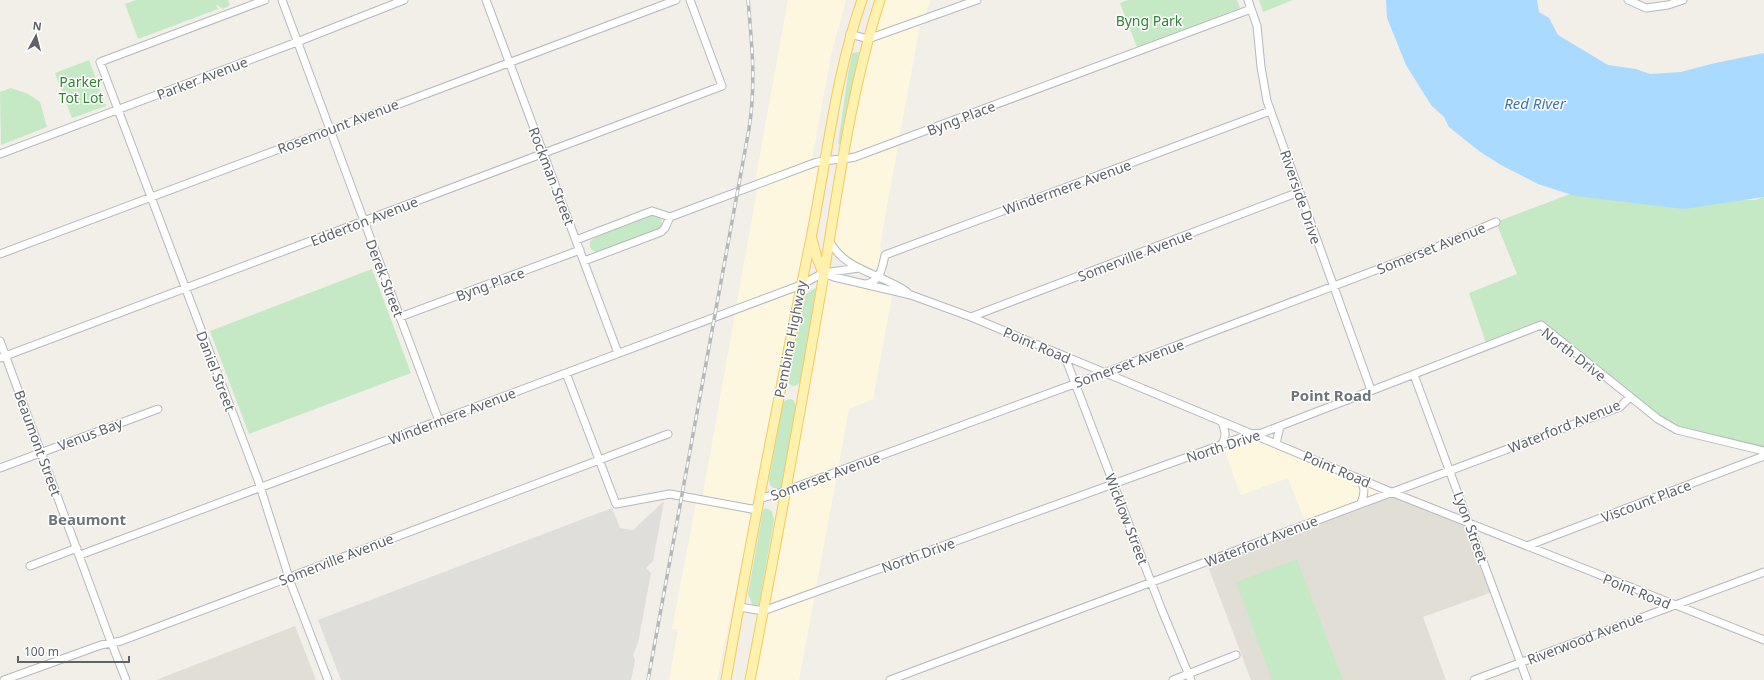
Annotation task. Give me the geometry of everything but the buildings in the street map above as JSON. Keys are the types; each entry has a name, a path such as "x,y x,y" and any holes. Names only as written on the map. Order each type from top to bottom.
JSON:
{"main road":[{"name":"Pembina Highway","path":"726,680 759,499 850,34 862,0"},
{"name":"Pembina Highway","path":"750,680 857,88 868,39 880,0"},
{"path":"811,236 817,258 824,273"}],"street":[{"name":"Daniel Street","path":"265,0 100,62 260,488 289,577 328,680"},
{"name":"Derek Street","path":"282,0 439,420"},
{"name":"Parker Avenue","path":"0,154 404,0"},
{"name":"Rockman Street","path":"486,0 618,353"},
{"name":"Rosemount Avenue","path":"0,254 676,0"},
{"name":"Edderton Avenue","path":"3,357 722,86 690,0"},
{"path":"850,34 868,39 977,0"},
{"name":"Riverside Drive","path":"1248,0 1257,26 1260,68 1267,102 1332,286 1371,390"},
{"path":"1628,0 1646,8 1668,5 1683,0"},
{"name":"Byng Place","path":"670,217 825,159 844,160 899,141 1251,9"},
{"name":"Windermere Avenue","path":"878,277 884,255 1270,111"},
{"name":"Somerville Avenue","path":"971,318 1299,192"},
{"path":"576,240 652,211 670,217 665,228 660,232 584,261"},
{"name":"Somerset Avenue","path":"759,499 785,492 1104,373 1442,245 1496,222"},
{"name":"Point Road","path":"829,240 833,248 842,258 897,286 911,295"},
{"name":"Byng Place","path":"400,317 580,250"},
{"path":"824,273 859,268"},
{"name":"Windermere Avenue","path":"30,566 78,552 260,488 801,285 824,273"},
{"name":"Point Road","path":"824,273 834,277 911,295 971,318 1390,492 1764,640"},
{"path":"865,284 873,282 878,277"},
{"name":"North Drive","path":"740,607 763,611 1222,444 1251,434 1262,433 1541,326 1658,420 1677,430 1764,451"},
{"name":"Beaumont Street","path":"0,341 3,357 41,453 126,680"},
{"name":"Wicklow Street","path":"1065,357 1151,582 1190,677"},
{"path":"566,373 616,504 670,494 757,510"},
{"name":"Lyon Street","path":"1414,375 1527,680"},
{"name":"Waterford Avenue","path":"890,680 1620,407 1629,398"},
{"name":"Venus Bay","path":"0,468 158,409"},
{"path":"1222,422 1226,432 1225,439 1222,444"},
{"path":"1276,444 1280,426"},
{"name":"Somerville Avenue","path":"4,680 111,643 121,641 598,459 668,434"},
{"name":"Viscount Place","path":"1527,546 1764,456"},
{"path":"1360,479 1364,486 1364,494 1361,503"},
{"name":"Riverwood Avenue","path":"1474,680 1764,572"},
{"path":"1173,680 1190,677 1236,655"}],"shaded area":[{"path":"788,0 846,0 832,51 812,159 755,181"},
{"path":"880,0 931,0 919,30 887,206 880,246 885,255 881,278 840,261 827,251"},
{"path":"825,159 757,510 702,500 758,184"},
{"path":"823,273 893,290 873,399 849,409 799,680 750,680"},
{"path":"1251,434 1391,492 1306,524 1288,478 1241,495 1222,444"},
{"path":"1391,492 1468,522 1495,591 1423,617 1446,680 1251,680 1206,561"},
{"path":"664,501 653,561 646,568 651,573 638,643 633,655 635,660 631,680 341,680 318,620 612,508 620,528 633,530"},
{"path":"696,503 744,512 750,516 750,524 717,680 669,680 678,630 672,629"},
{"path":"295,626 316,680 156,680"}],"green space":[{"path":"136,0 228,0 230,5 223,9 216,4 218,9 138,39 125,4"},
{"name":"Byng Park","path":"1128,0 1237,0 1240,8 1137,47 1120,3"},
{"path":"1259,0 1293,0 1263,12"},
{"path":"859,52 840,145 838,144 852,53"},
{"name":"Parker Tot Lot","path":"89,60 106,106 72,118 55,73"},
{"path":"11,88 28,94 40,102 47,127 1,145 0,92"},
{"path":"1570,194 1575,196 1755,200 1764,197 1764,451 1677,430 1541,326 1487,346 1469,293 1517,274 1496,222"},
{"path":"654,215 661,218 662,225 659,229 597,252 593,251 591,248 590,242 594,238"},
{"path":"372,269 411,373 249,434 210,331"},
{"path":"815,288 800,382 793,386 789,384 787,379 802,301 806,294"},
{"path":"791,399 794,401 796,406 781,488 776,491 770,485 769,479 783,403 786,400"},
{"path":"765,508 772,511 774,520 759,605 755,606 752,604 748,594 763,511"},
{"path":"1297,559 1343,680 1272,680 1236,582"}],"water":[{"name":"Red River","path":"1386,0 1537,0 1539,12 1549,18 1558,35 1608,65 1636,69 1650,74 1681,72 1764,53 1764,197 1684,209 1575,196 1538,184 1501,165 1479,151 1449,127 1444,117 1431,105 1406,65 1387,18"}],"railway":[{"path":"648,680 749,129 753,80 748,0"}],"district":[{"name":"Point Road","path":"1331,395"},
{"name":"Beaumont","path":"87,519"}]}
